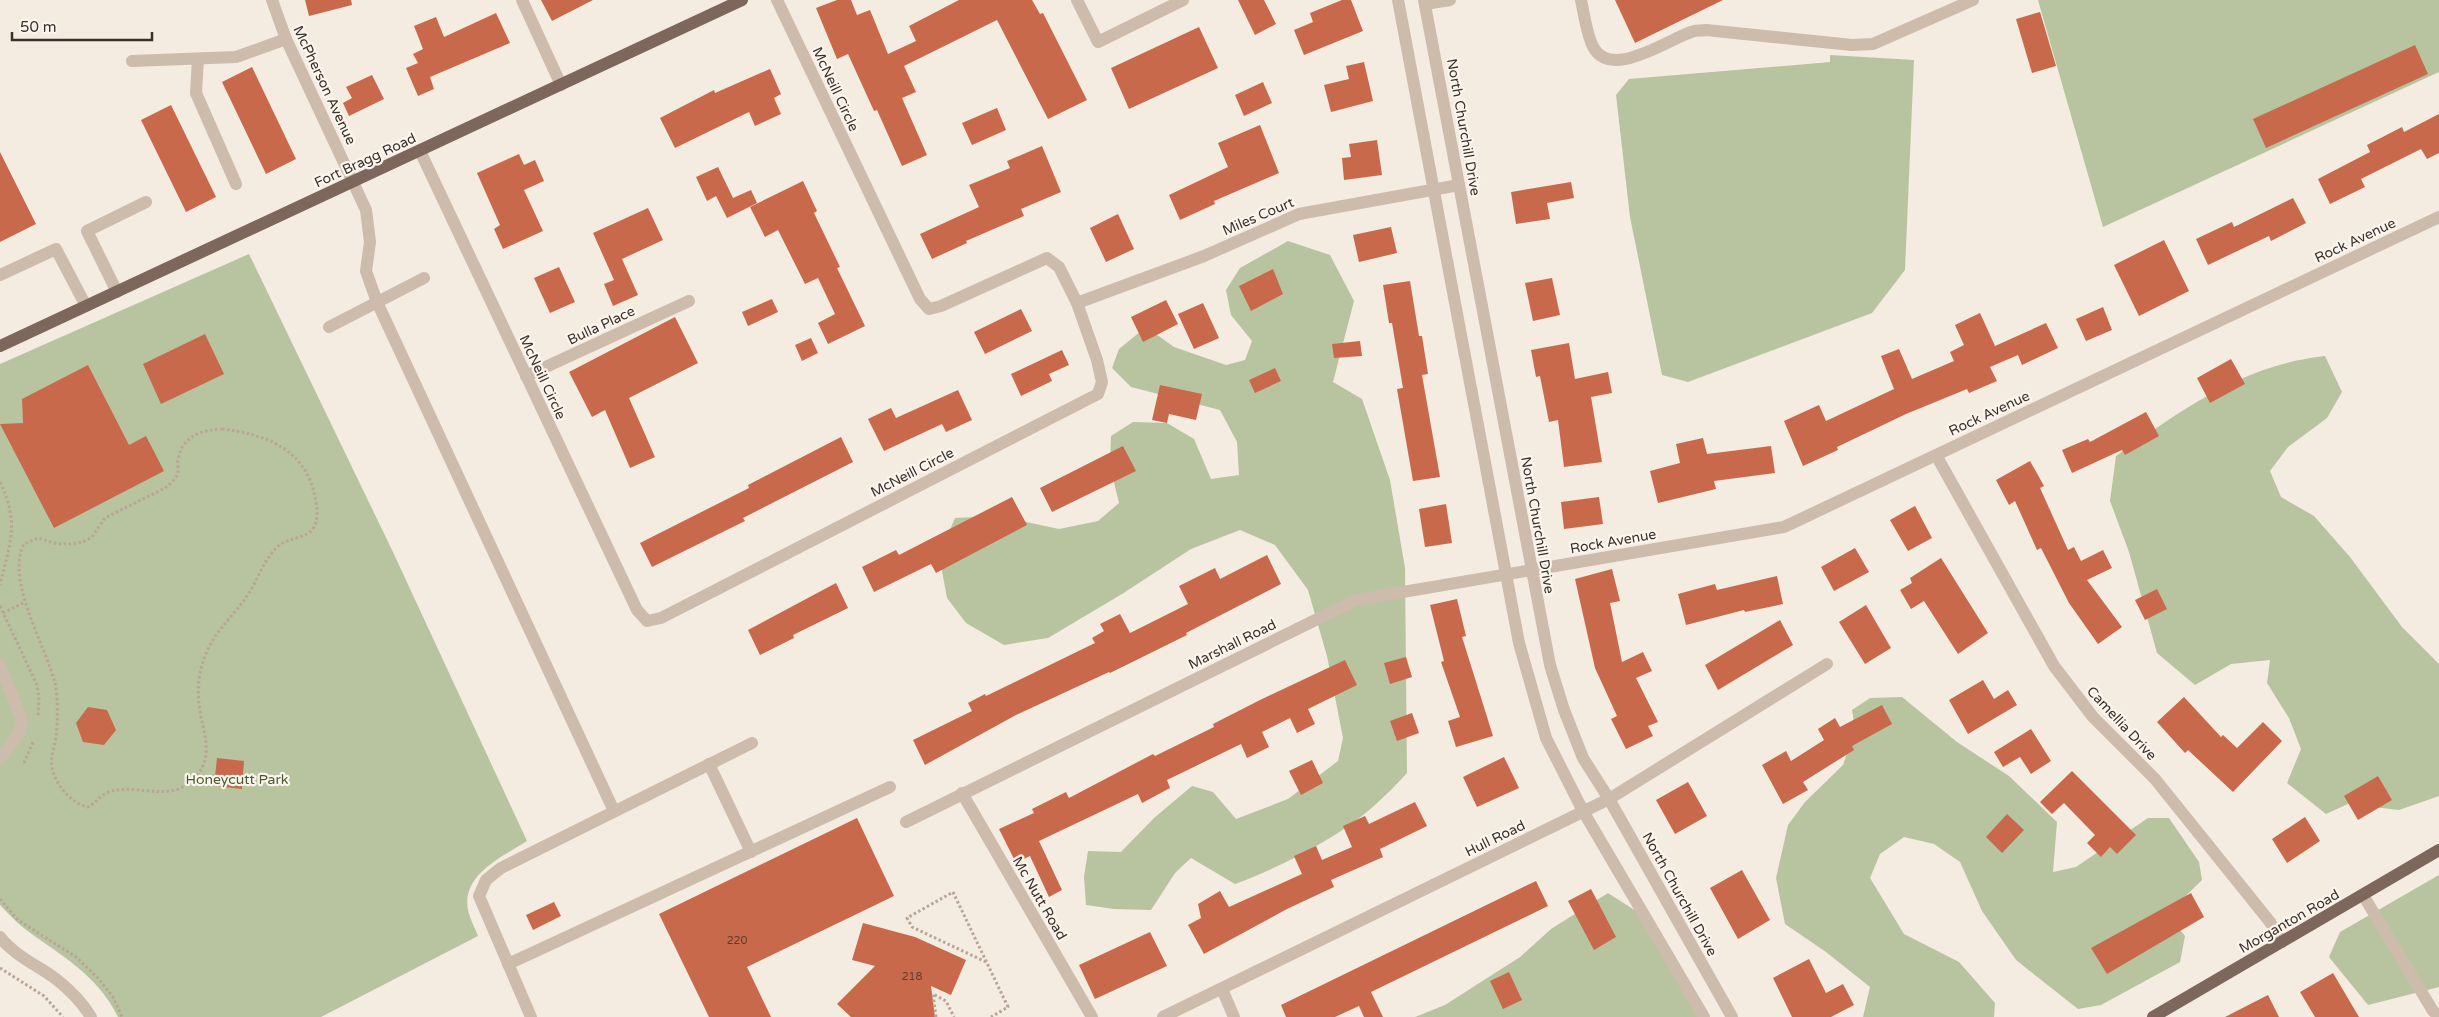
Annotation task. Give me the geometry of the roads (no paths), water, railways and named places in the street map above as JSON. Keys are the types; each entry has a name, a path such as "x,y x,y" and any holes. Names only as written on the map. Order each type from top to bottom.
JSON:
{"main road":[{"name":"Fort Bragg Road","path":"0,346 420,152 742,0"},
{"name":"Morganton Road","path":"2161,1015 2439,850"}],"street":[{"name":"McPherson Avenue","path":"272,0 286,39 366,210 369,225 366,271 377,302 614,811"},
{"path":"522,0 561,85"},
{"name":"McNeill Circle","path":"420,152 637,610 647,621 661,618 1098,394 1102,382 1097,360 1076,303 1059,267 1046,258 941,306 929,309 920,300 777,0"},
{"path":"1077,0 1098,42 1183,0"},
{"path":"1398,0 1519,643 1530,690 1546,738 1583,811 1704,1017"},
{"path":"1425,2 1450,0"},
{"path":"1581,0 1591,44 1601,55 1615,60 1631,59 1692,32 1706,30 1852,45 1874,44 1973,0"},
{"name":"North Churchill Drive","path":"1425,2 1530,570 1550,664 1564,710 1583,758 1609,799 1732,1017"},
{"path":"132,61 236,57 286,39"},
{"path":"198,59 196,93 236,184"},
{"name":"Miles Court","path":"1076,303 1204,256 1299,214 1459,185"},
{"path":"117,292 87,231 146,202"},
{"name":"Rock Avenue","path":"1530,570 1784,527 2438,219"},
{"path":"0,275 56,249 86,306"},
{"path":"328,327 424,278"},
{"name":"Bulla Place","path":"526,376 689,301"},
{"name":"Camellia Drive","path":"1936,455 2054,666 2076,697 2155,779 2270,922 2282,942"},
{"name":"Marshall Road","path":"906,822 1356,600 1530,570"},
{"name":"Hull Road","path":"1163,1017 1183,1013 1222,989 1609,799 1828,664"},
{"path":"0,665 22,720 19,734 0,758"},
{"path":"531,1017 479,896 486,880 501,868 752,743"},
{"path":"709,764 751,852"},
{"path":"508,964 890,788"},
{"name":"Mc Nutt Road","path":"962,793 1092,1017"},
{"path":"2363,895 2434,1011 2439,1016"},
{"path":"0,937 22,958 56,978 75,995 91,1017"},
{"path":"1222,989 1234,1017"}],"park label":[{"name":"Honeycutt Park","path":"237,779"}]}
